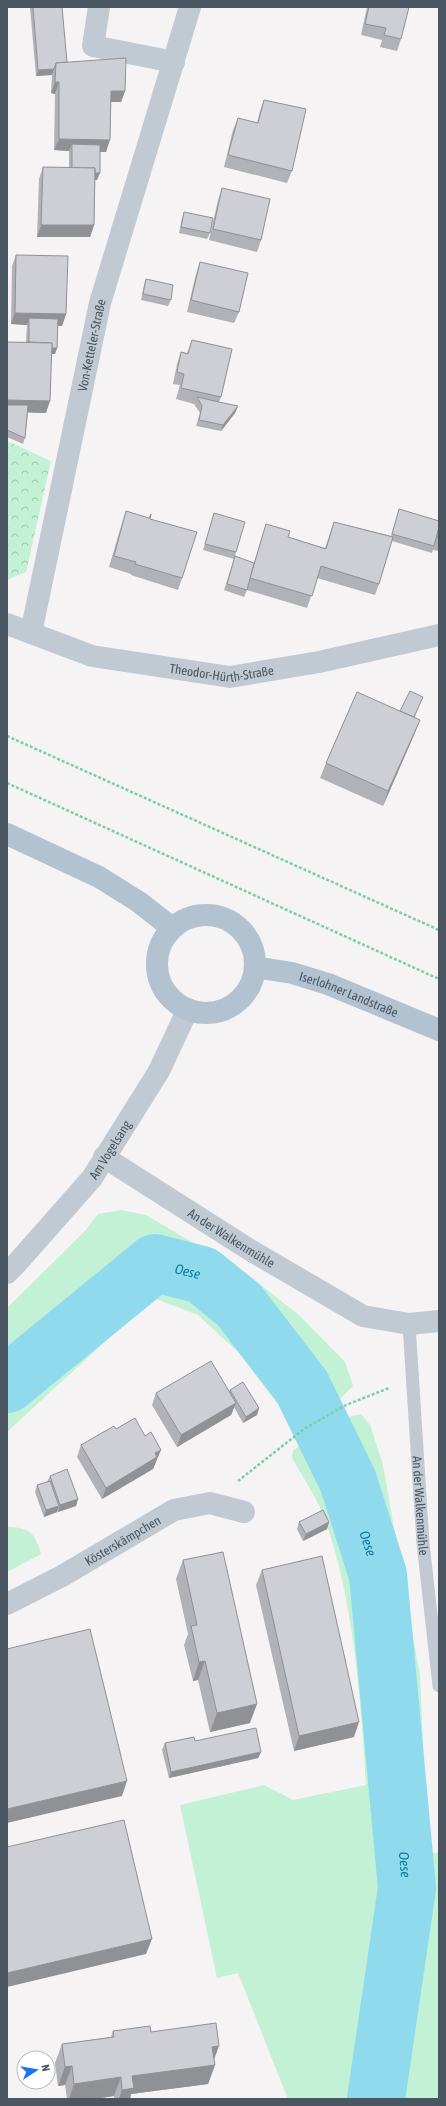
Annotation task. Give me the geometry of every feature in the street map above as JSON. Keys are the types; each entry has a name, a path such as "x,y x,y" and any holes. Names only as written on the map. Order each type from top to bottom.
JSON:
{"main road":[{"path":"7,834 99,877 139,902 172,928"},
{"path":"210,914 226,918 240,927 250,940 255,955 255,967 251,986 241,999 228,1008 212,1013 196,1013 169,997 160,983 156,968 158,950 165,935 177,923 192,916 210,914"},
{"name":"Iserlohner Landstraße","path":"255,967 292,973 328,984 439,1030"}],"street":[{"path":"98,7 93,46 174,62"},
{"name":"Von-Ketteler-Straße","path":"31,633 100,303 190,7"},
{"name":"Theodor-Hürth-Straße","path":"7,624 92,656 230,677 318,662 439,635"},
{"name":"Am Vogelsang","path":"7,1273 17,1264 92,1178 160,1071 188,1009"},
{"name":"An der Walkenmühle","path":"104,1157 250,1250 362,1316 409,1324 439,1321"},
{"name":"Kösterskämpchen","path":"7,1604 62,1576 174,1510 210,1503 244,1512"}],"lane":[{"name":"An der Walkenmühle","path":"409,1324 423,1543 433,1581 439,1686"}],"path":[{"path":"7,736 439,930"},
{"path":"7,783 439,979"},
{"path":"210,1503 304,1429 346,1404 412,1379"}],"green space":[{"path":"7,441 51,461 26,572 7,580"},
{"path":"121,1210 146,1215 251,1277 300,1316 345,1362 353,1386 335,1404 293,1424 239,1353 198,1315 156,1299 147,1303 7,1432 7,1308 85,1231 98,1214"},
{"path":"361,1414 370,1425 383,1465 420,1676 428,1853 439,1853 439,2099 394,2099 414,1982 419,1915 420,1865 411,1703 405,1635 393,1560 376,1505 338,1419"},
{"path":"302,1443 308,1443 341,1508 365,1610 378,1720 386,1822 387,1867 375,1994 356,2099 288,2099 238,1973 217,1978 180,1805 264,1785 293,1800 366,1785 354,1647 342,1578 323,1514 292,1458 293,1451"},
{"path":"7,1527 21,1528 30,1533 36,1541 41,1554 7,1572"}],"building":[{"path":"33,7 62,7 67,62 56,63 54,69 38,70"},
{"path":"369,7 409,7 401,39 384,35 386,28 365,24"},
{"path":"126,58 125,91 111,91 110,140 59,139 59,82 55,82 56,63"},
{"path":"264,100 306,109 292,171 228,155 238,118 258,123"},
{"path":"72,144 100,145 100,173 95,173 95,168 72,168"},
{"path":"43,167 95,168 94,225 41,225"},
{"path":"222,188 270,199 261,240 213,229"},
{"path":"184,212 213,218 210,233 181,227"},
{"path":"16,255 68,256 66,314 15,313"},
{"path":"200,262 248,273 239,312 191,300"},
{"path":"146,279 173,285 171,300 143,294"},
{"path":"29,318 58,319 57,348 52,348 52,343 29,342"},
{"path":"192,340 232,349 221,397 181,388 184,374 177,372 181,352 188,354"},
{"path":"7,342 52,343 50,401 7,400"},
{"path":"197,397 238,406 223,425 199,420 202,406"},
{"path":"7,405 28,405 25,438 7,430"},
{"path":"399,509 439,521 434,546 392,534"},
{"path":"126,511 149,518 151,514 150,519 197,532 182,578 114,556"},
{"path":"214,513 245,522 236,552 205,544"},
{"path":"334,522 393,537 379,584 321,566 312,596 250,578 266,524 290,531 288,537 326,549"},
{"path":"235,556 254,563 247,590 227,584"},
{"path":"410,691 423,697 414,717 400,711"},
{"path":"357,692 420,720 388,791 326,763"},
{"path":"211,1361 236,1403 181,1435 156,1393"},
{"path":"243,1382 259,1408 246,1417 230,1390"},
{"path":"135,1418 145,1436 151,1432 161,1450 155,1453 157,1457 106,1488 81,1445 114,1426 116,1429"},
{"path":"67,1469 78,1499 60,1505 50,1476"},
{"path":"50,1481 59,1506 46,1510 37,1485"},
{"path":"323,1510 329,1522 306,1534 299,1522"},
{"path":"223,1552 257,1704 217,1713 205,1661 199,1662 191,1626 197,1625 183,1560"},
{"path":"322,1556 359,1722 299,1736 262,1570"},
{"path":"90,1629 127,1781 7,1809 7,1649"},
{"path":"256,1728 261,1752 171,1772 165,1743 194,1737 195,1741"},
{"path":"124,1820 152,1939 7,1973 7,1847"},
{"path":"216,2023 219,2046 212,2047 215,2065 132,2076 134,2088 122,2090 121,2077 74,2084 72,2066 65,2067 62,2044 114,2037 113,2031 150,2026 151,2032"}],"waterway":[{"name":"Oese","path":"7,1384 155,1263 202,1275 239,1305 302,1387 348,1481 378,1575 407,1888 376,2099"}]}
